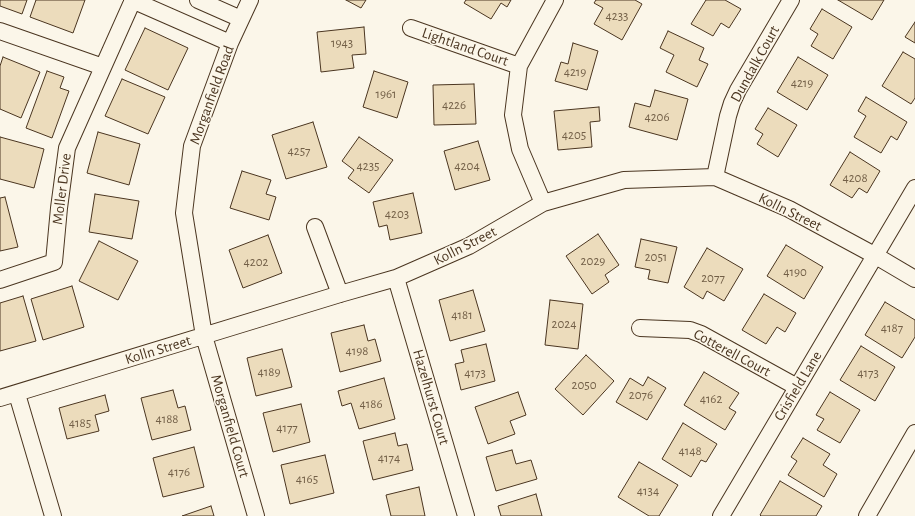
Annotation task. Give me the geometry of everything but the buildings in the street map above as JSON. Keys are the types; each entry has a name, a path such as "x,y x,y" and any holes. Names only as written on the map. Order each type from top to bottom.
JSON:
{"street":[{"path":"132,0 230,43"},
{"name":"Moller Drive","path":"0,280 54,262 67,148 132,0"},
{"path":"198,0 241,20"},
{"name":"Morganfield Road","path":"204,336 184,213 192,146 230,43 250,0"},
{"path":"543,203 520,148 513,115 519,66 555,0"},
{"name":"Dundalk Court","path":"715,176 732,103 738,90 791,0"},
{"name":"Lightland Court","path":"411,28 519,66"},
{"path":"0,31 103,67"},
{"name":"Kolln Street","path":"0,398 396,278 469,246 543,203 624,180 715,176 789,209 915,279"},
{"name":"Crisfield Lane","path":"721,516 915,188"},
{"path":"315,227 340,294"},
{"name":"Hazelhurst Court","path":"396,278 466,516"},
{"name":"Cotterell Court","path":"640,328 690,330 701,334 797,388"},
{"name":"Morganfield Court","path":"204,336 256,516"},
{"path":"17,394 53,516"},
{"path":"867,516 915,433"}]}
